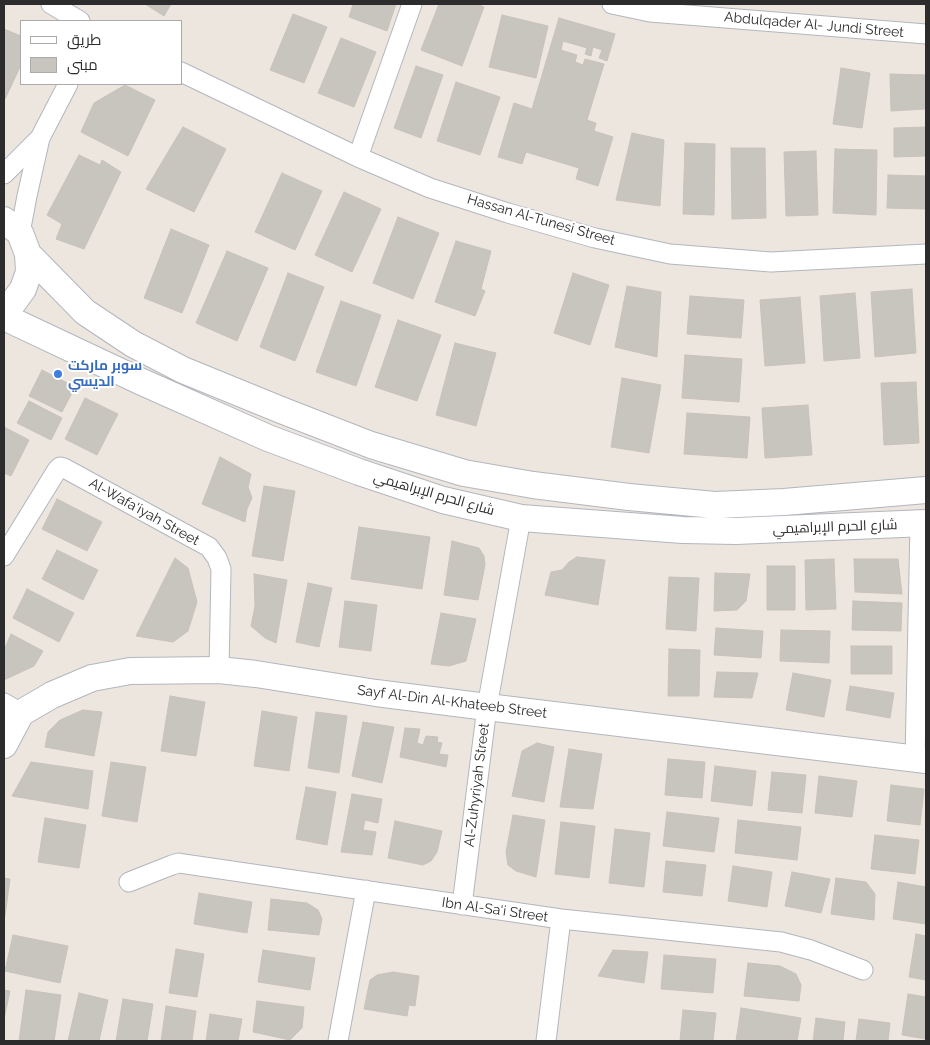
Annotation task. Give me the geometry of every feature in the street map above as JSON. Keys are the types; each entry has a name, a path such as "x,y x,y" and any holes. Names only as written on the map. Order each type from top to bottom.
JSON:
{"street":[{"path":"51,4 78,20"},
{"path":"358,157 412,4"},
{"name":"Abdulqader Al- Jundi Street","path":"612,4 650,12 764,12 926,34"},
{"name":"Hassan Al-Tunesi Street","path":"182,72 358,157 430,188 596,238 670,254 771,262 926,254"},
{"path":"4,310 12,304 23,290 29,272 17,236 40,138 67,85"},
{"path":"4,174 40,138"},
{"name":"شارع الحرم الإبراهيمي","path":"17,236 85,312 133,344 183,370 281,410 371,445 464,473 533,485 715,505 784,502 926,490"},
{"name":"شارع الحرم الإبراهيمي","path":"4,317 142,382 268,438 359,472 443,500 522,518 683,530 736,531 923,523"},
{"name":"Al-Wafa'iyah Street","path":"4,556 56,470 64,468 209,547 217,558 221,569 219,670"},
{"name":"Al-Zuhyriyah Street","path":"462,905 487,707 522,518"},
{"path":"920,760 923,523"},
{"name":"Sayf Al-Din Al-Khateeb Street","path":"4,745 13,708 52,695 92,678 130,671 219,670 487,707 920,760"},
{"name":"Ibn Al-Sa'i Street","path":"129,882 179,863 561,919 781,942 804,948 863,970"},
{"path":"338,1041 366,890"},
{"path":"546,1041 561,919"}],"building":[{"path":"145,4 171,4 164,16"},
{"path":"353,4 396,4 387,31 349,17"},
{"path":"439,4 477,4 484,7 462,66 421,50"},
{"path":"293,14 327,27 304,83 270,70"},
{"path":"502,15 548,26 536,78 489,67"},
{"path":"559,18 615,34 607,61 599,58 602,50 593,47 591,56 585,54 587,48 563,41 561,50 577,55 575,62 583,65 585,59 604,64 587,120 596,123 594,131 613,137 598,186 576,179 579,168 526,152 522,164 498,157 514,103 532,109"},
{"path":"4,29 20,36 20,67 4,98"},
{"path":"341,38 376,52 354,107 318,93"},
{"path":"416,66 443,75 421,138 394,128"},
{"path":"841,68 870,73 862,128 833,124"},
{"path":"890,74 926,75 926,109 891,111"},
{"path":"456,82 500,97 480,155 437,141"},
{"path":"125,85 155,100 128,156 81,132 94,103"},
{"path":"183,127 226,149 194,212 146,189"},
{"path":"926,127 926,156 894,157 894,128"},
{"path":"632,133 664,140 660,206 616,200"},
{"path":"685,143 715,144 714,215 683,214"},
{"path":"731,148 765,148 766,218 732,219"},
{"path":"835,149 877,150 876,215 833,213"},
{"path":"816,151 818,215 786,216 784,152"},
{"path":"79,155 100,165 102,160 121,172 84,249 56,239 62,224 47,215"},
{"path":"282,173 322,191 295,250 255,232"},
{"path":"888,175 926,176 926,209 887,208"},
{"path":"344,192 381,209 352,272 315,255"},
{"path":"398,217 439,233 413,299 373,283"},
{"path":"171,229 209,245 182,313 144,298"},
{"path":"456,241 491,251 481,289 485,291 475,316 435,302"},
{"path":"227,251 268,268 237,341 196,323"},
{"path":"288,273 324,287 295,361 260,347"},
{"path":"573,273 609,285 590,345 554,333"},
{"path":"627,286 661,292 657,357 615,347"},
{"path":"912,289 916,353 875,357 871,292"},
{"path":"855,293 860,358 824,361 820,296"},
{"path":"690,296 744,300 741,338 687,334"},
{"path":"800,297 805,363 765,366 760,300"},
{"path":"341,301 381,315 356,386 316,372"},
{"path":"398,320 441,335 417,401 375,387"},
{"path":"455,343 496,353 476,426 436,415"},
{"path":"685,355 742,359 739,402 682,398"},
{"path":"42,370 75,387 62,412 29,396"},
{"path":"622,378 661,385 649,453 611,447"},
{"path":"916,382 919,443 884,445 881,383"},
{"path":"85,398 118,414 97,455 65,439"},
{"path":"29,401 62,418 51,440 17,423"},
{"path":"808,405 812,455 765,458 762,408"},
{"path":"687,413 750,417 747,458 684,454"},
{"path":"4,427 29,440 11,476 4,473"},
{"path":"220,457 251,474 248,487 252,498 247,509 245,522 202,504"},
{"path":"264,486 295,491 283,561 252,556"},
{"path":"57,499 102,522 87,551 42,529"},
{"path":"359,527 430,537 422,589 351,579"},
{"path":"452,541 479,548 484,556 485,565 478,600 444,595"},
{"path":"57,550 98,570 83,600 42,579"},
{"path":"577,557 605,560 598,605 545,595 551,572 562,570"},
{"path":"175,558 188,568 197,602 188,631 173,642 136,636"},
{"path":"834,559 836,609 806,610 805,560"},
{"path":"854,559 898,559 902,594 855,592"},
{"path":"767,566 795,566 795,610 767,610"},
{"path":"715,573 750,574 746,601 737,610 714,611"},
{"path":"254,574 287,580 276,643 265,638 251,626 255,606"},
{"path":"669,577 699,578 696,631 666,629"},
{"path":"308,583 332,588 319,647 296,642"},
{"path":"27,589 74,613 59,642 13,618"},
{"path":"345,601 377,605 371,651 339,647"},
{"path":"853,601 902,603 901,631 852,630"},
{"path":"441,613 476,619 466,661 449,666 431,664"},
{"path":"716,628 763,631 761,658 714,655"},
{"path":"781,630 830,631 829,663 780,661"},
{"path":"11,634 43,651 34,666 4,680 4,650"},
{"path":"851,646 892,646 892,674 851,674"},
{"path":"669,649 700,650 699,696 668,696"},
{"path":"717,672 758,673 752,698 714,697"},
{"path":"793,673 831,680 824,717 786,710"},
{"path":"850,686 894,693 890,718 846,710"},
{"path":"170,696 205,702 196,756 161,751"},
{"path":"83,710 102,712 94,756 45,747 48,732 60,720"},
{"path":"262,711 297,717 289,771 254,766"},
{"path":"316,712 347,716 339,773 308,768"},
{"path":"363,722 394,727 382,783 352,776"},
{"path":"405,728 420,729 417,743 423,745 426,736 438,737 437,742 442,743 439,754 448,755 446,767 400,757"},
{"path":"537,743 554,747 544,802 512,796 522,751"},
{"path":"569,749 602,754 593,809 560,807"},
{"path":"668,759 705,762 702,798 665,795"},
{"path":"31,762 93,771 88,809 12,796"},
{"path":"111,762 146,767 137,822 102,816"},
{"path":"715,766 756,771 752,806 711,801"},
{"path":"772,772 806,775 802,813 768,810"},
{"path":"819,776 857,781 852,817 815,813"},
{"path":"891,785 924,789 920,825 887,821"},
{"path":"306,787 336,792 327,845 296,839"},
{"path":"352,794 382,799 378,823 365,820 363,830 376,832 372,855 341,852"},
{"path":"667,812 719,818 714,852 663,846"},
{"path":"513,815 545,820 536,877 516,871 508,865 506,852"},
{"path":"45,818 86,825 79,868 38,862"},
{"path":"738,820 801,827 797,860 735,853"},
{"path":"395,821 442,831 437,852 431,861 423,865 388,858"},
{"path":"561,822 595,826 589,878 555,874"},
{"path":"615,829 650,833 644,887 609,883"},
{"path":"875,835 919,840 915,874 871,869"},
{"path":"666,861 706,865 702,896 663,892"},
{"path":"733,866 772,872 767,907 728,901"},
{"path":"792,872 830,879 821,913 785,906"},
{"path":"4,878 10,879 5,916 4,915"},
{"path":"836,878 866,882 875,894 874,920 831,914"},
{"path":"898,882 926,887 926,924 893,919"},
{"path":"199,893 252,902 247,933 194,924"},
{"path":"271,899 307,903 318,910 322,919 319,935 268,930"},
{"path":"916,934 926,936 926,980 909,977"},
{"path":"13,935 68,946 60,983 5,971"},
{"path":"176,949 204,954 197,997 169,993"},
{"path":"263,950 315,958 310,990 258,982"},
{"path":"613,950 648,952 644,983 598,976"},
{"path":"664,955 716,959 713,993 661,989"},
{"path":"748,963 780,966 796,974 801,985 799,1001 744,996"},
{"path":"393,972 419,976 415,1006 409,1005 407,1016 364,1009 370,980 377,975"},
{"path":"4,990 10,991 4,1019"},
{"path":"26,990 61,995 54,1041 19,1041"},
{"path":"79,993 108,1000 99,1041 68,1041"},
{"path":"908,994 926,997 926,1039 902,1035"},
{"path":"123,999 153,1004 147,1041 116,1041"},
{"path":"257,1001 304,1007 302,1028 290,1040 253,1032"},
{"path":"166,1006 196,1011 192,1041 161,1041"},
{"path":"741,1008 801,1018 797,1041 736,1041"},
{"path":"683,1010 716,1013 713,1041 680,1041"},
{"path":"210,1014 242,1019 238,1041 206,1041"},
{"path":"816,1018 845,1022 843,1041 813,1041"},
{"path":"859,1019 890,1023 888,1041 856,1041"}],"place":[{"name":"سوبر ماركت الديسي","path":"58,374"}]}
